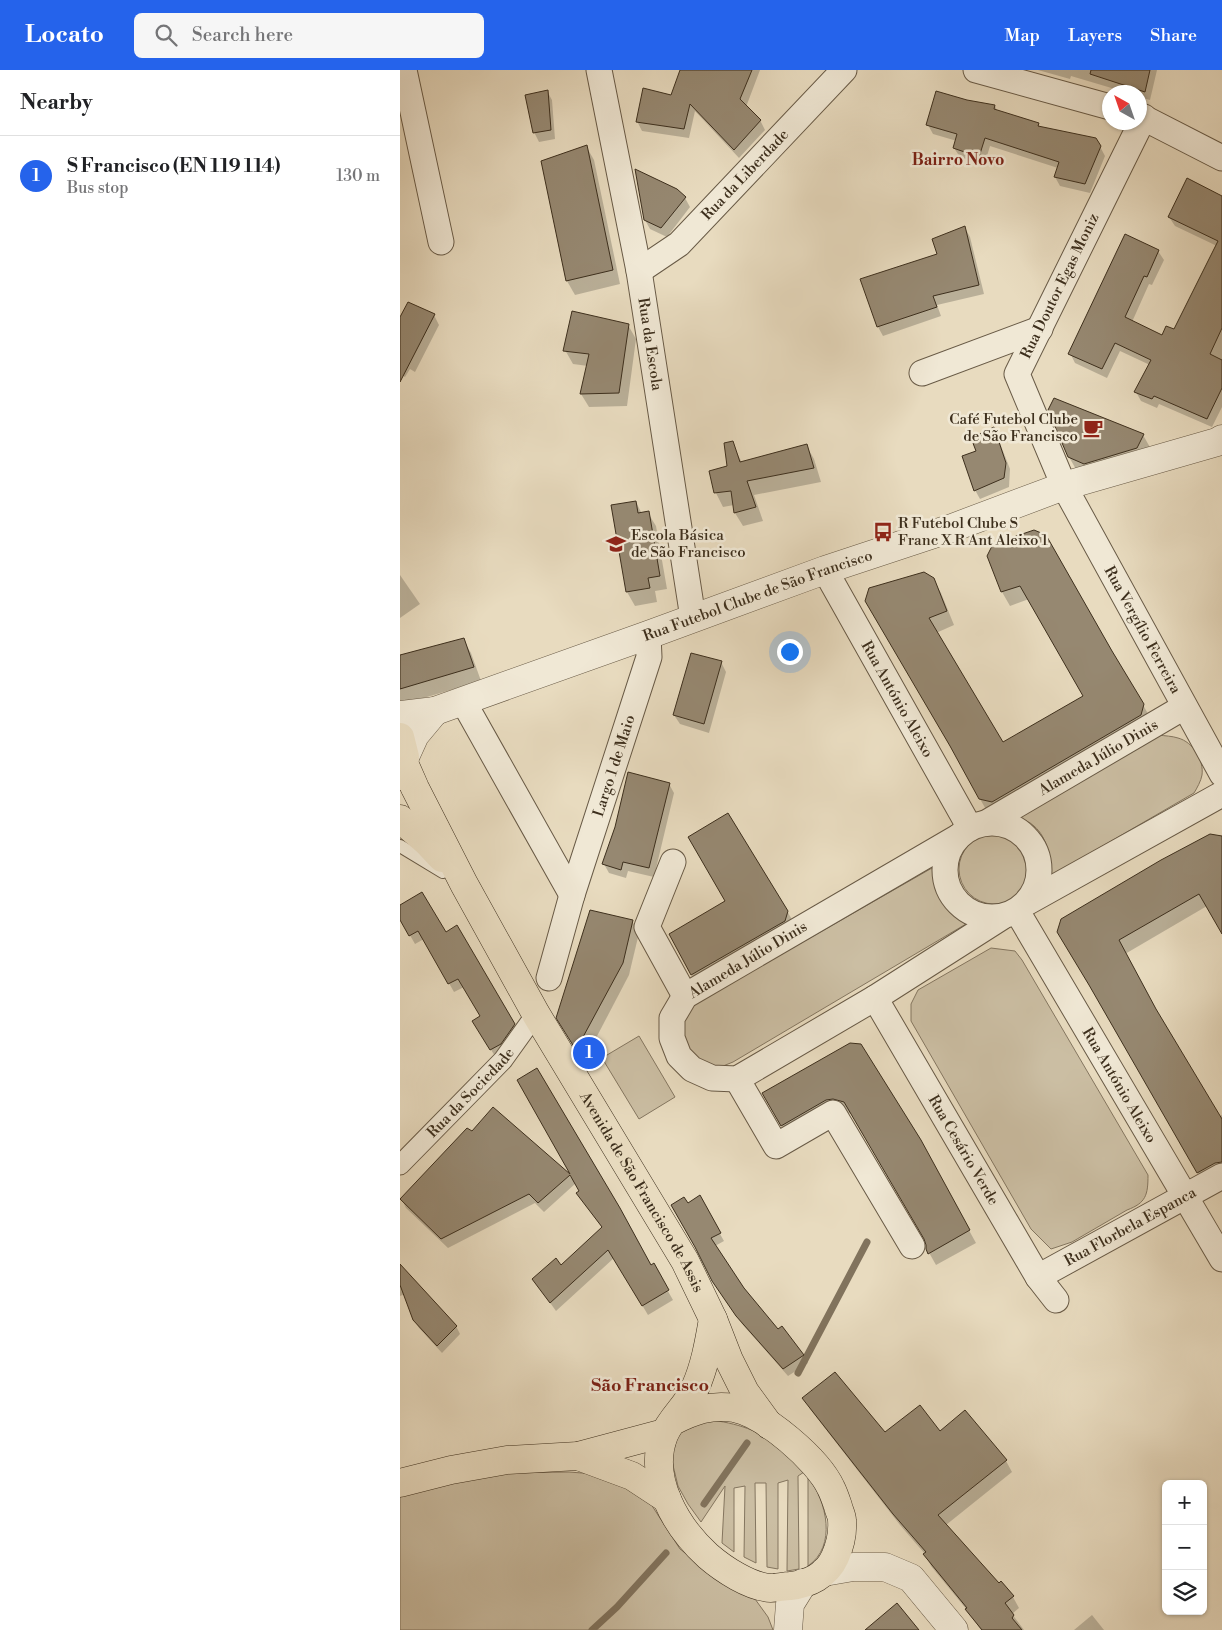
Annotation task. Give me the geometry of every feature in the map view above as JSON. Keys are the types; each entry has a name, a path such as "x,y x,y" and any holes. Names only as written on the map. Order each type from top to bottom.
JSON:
{"main road":[{"name":"Avenida de São Francisco de Assis","path":"402,758 415,788 464,884 536,1014 685,1262 713,1319 729,1360 745,1392 769,1426"},
{"name":"Avenida de São Francisco de Assis","path":"400,819 426,841 464,884"},
{"path":"713,1319 704,1364 694,1390 669,1427 659,1452 659,1473 667,1499 683,1528 702,1550 721,1567 744,1580 769,1588 794,1586 814,1578"},
{"name":"Avenida de São Francisco de Assis","path":"578,1456 669,1427 695,1410 714,1407 735,1408 759,1418 810,1458 831,1488 842,1519 839,1548 831,1566 814,1578"},
{"path":"400,1483 452,1470 507,1460 578,1456 632,1476 667,1499"}],"street":[{"path":"404,70 441,242"},
{"name":"Rua da Escola","path":"599,70 639,271 693,618"},
{"name":"Rua da Liberdade","path":"639,271 679,244 844,70"},
{"path":"976,70 1102,106"},
{"path":"1147,119 1222,158"},
{"name":"Rua Doutor Egas Moniz","path":"1064,486 1017,374 1135,130"},
{"path":"922,373 1040,329"},
{"name":"Rua Futebol Clube de São Francisco","path":"400,715 435,711 825,570 952,528 1064,486 1220,441"},
{"name":"Rua Vergílio Ferreira","path":"1064,486 1222,774"},
{"name":"Rua António Aleixo","path":"825,570 971,830"},
{"name":"Largo 1 de Maio","path":"549,978 572,895 649,656 648,635"},
{"path":"463,701 572,895"},
{"name":"Alameda Júlio Dinis","path":"737,1079 712,1078 692,1069 679,1056 672,1038 672,1018 685,996 1184,707"},
{"path":"402,758 415,736 435,711"},
{"path":"912,1246 833,1113 776,1146 737,1079 875,998 1015,910 1222,794"},
{"path":"1002,824 1017,830 1029,840 1037,855 1040,870 1037,886 1015,910 987,918 973,914 960,905 951,894 946,879 945,864 950,850 971,830 1002,824"},
{"path":"673,862 647,927 685,996"},
{"name":"Rua António Aleixo","path":"1015,910 1222,1259"},
{"name":"Rua Cesário Verde","path":"875,998 1038,1278 1056,1300"},
{"name":"Rua da Sociedade","path":"400,1165 503,1060 536,1014"},
{"name":"Rua Florbela Espanca","path":"1038,1278 1222,1176"},
{"path":"788,1630 790,1604 814,1578 853,1567 885,1566 911,1578 954,1630"}],"lane":[{"path":"400,846 464,884"}],"shaded area":[{"path":"1159,735 1183,740 1196,752 1201,763 1202,775 1194,793 1051,876 1049,855 1042,836 1032,825 1019,817"},
{"path":"994,834 1007,837 1019,844 1026,856 1029,869 1026,882 1019,894 1007,901 994,904 981,901 969,894 962,882 959,869 962,856 969,844 981,837"},
{"path":"932,868 936,886 946,907 966,924 733,1062 718,1068 704,1065 683,1043 684,1020 698,1002"},
{"path":"991,948 1015,951 1022,960 1148,1175 1146,1193 1142,1201 1072,1242 1051,1249 1031,1229 911,1021 911,1004 918,990"},
{"path":"639,1036 675,1097 639,1119 602,1058"},
{"path":"702,1419 733,1424 752,1430 783,1449 804,1472 798,1476 799,1569 787,1571 788,1480 778,1483 778,1569 767,1567 766,1483 755,1483 756,1563 744,1557 745,1486 734,1488 734,1552 722,1543 725,1486 701,1522 688,1504 678,1486 671,1457 678,1436 685,1427"},
{"path":"569,1472 608,1475 647,1498 680,1549 704,1568 755,1599 768,1617 773,1630 400,1630 400,1495 421,1488 504,1473"},
{"path":"808,1477 815,1487 824,1511 826,1536 823,1547 817,1557 808,1566"}],"building":[{"path":"680,70 752,70 740,99 761,120 734,150 690,104 684,129 636,122 643,88 671,95"},
{"path":"1091,70 1150,70 1147,85 1124,85 1090,74"},
{"path":"548,90 551,130 533,133 525,95"},
{"path":"936,91 967,100 995,105 994,109 1039,123 1038,126 1096,138 1101,146 1085,184 1054,177 1059,162 985,138 979,157 953,148 957,134 926,125"},
{"path":"587,145 613,270 566,281 541,161"},
{"path":"635,169 677,189 686,197 661,228 644,220"},
{"path":"1187,178 1222,196 1222,328 1210,354 1222,360 1222,388 1207,419 1154,396 1152,399 1134,392 1151,360 1115,343 1102,369 1068,354 1125,234 1159,250 1147,277 1144,276 1125,317 1162,335 1166,326 1174,329 1218,241 1168,217"},
{"path":"965,226 979,285 933,296 937,307 877,327 860,279 937,254 932,239"},
{"path":"408,302 435,314 400,382 400,317"},
{"path":"572,311 629,324 619,393 580,394 589,354 563,351"},
{"path":"1054,398 1144,434 1137,448 1084,464 1068,457 1048,410"},
{"path":"994,427 1006,463 1004,478 974,491 962,456 976,451 971,438"},
{"path":"733,441 740,462 807,444 814,468 747,481 756,507 734,513 731,491 714,493 709,471 727,466 724,443"},
{"path":"636,501 638,513 649,511 660,576 648,578 650,588 626,592 611,505"},
{"path":"1034,530 1046,535 1144,704 1141,715 992,802 979,799 865,601 869,588 924,572 934,578 947,611 929,618 1003,742 1083,696 1020,586 1001,592 987,556 993,544"},
{"path":"464,638 474,667 400,689 400,655"},
{"path":"691,653 722,661 704,724 673,715"},
{"path":"628,772 670,783 649,868 623,862 621,870 602,864 615,827"},
{"path":"728,813 788,911 785,921 691,975 669,934 725,901 688,837"},
{"path":"1210,834 1222,836 1222,934 1199,894 1119,940 1156,1009 1222,1119 1222,1162 1215,1163 1197,1173 1057,932 1061,919 1161,860"},
{"path":"422,892 446,932 457,925 515,1024 501,1044 490,1050 472,1021 480,1016 458,979 448,984 418,931 409,936 400,920 400,905"},
{"path":"590,910 633,920 623,963 576,1050 556,1018"},
{"path":"850,1043 861,1044 921,1140 970,1230 928,1254 924,1239 844,1102 833,1099 826,1100 781,1126 762,1093"},
{"path":"537,1068 620,1208 651,1265 654,1263 669,1290 642,1306 608,1250 550,1303 532,1279 556,1258 561,1265 602,1227 576,1193 579,1191 570,1175 538,1203 529,1194 441,1239 400,1199 467,1128 472,1131 493,1107 570,1174 517,1080"},
{"path":"700,1195 721,1233 711,1238 744,1288 778,1329 782,1326 804,1355 783,1369 736,1316 712,1281 671,1205 684,1197 688,1203"},
{"path":"400,1264 457,1326 437,1346 413,1320 400,1285"},
{"path":"835,1372 885,1432 920,1405 940,1431 965,1410 1007,1460 938,1515 999,1583 1001,1581 1014,1596 1005,1603 1014,1615 1012,1618 1022,1630 982,1630 965,1609 967,1608 923,1554 926,1552 893,1514 802,1398"},
{"path":"897,1603 919,1630 865,1630"}],"waterway":[{"path":"798,1373 867,1242"},
{"path":"704,1504 747,1443"},
{"path":"592,1630 617,1607 666,1553"}],"place":[{"name":"Café Futebol Clube de São Francisco","path":"1093,428"},
{"name":"R Futebol Clube S Franc X R Ant Aleixo 1","path":"883,532"},
{"name":"Escola Básica de São Francisco","path":"616,544"},
{"name":"S Francisco (EN 119 114)","path":"589,1053"}],"district":[{"name":"Bairro Novo","path":"958,160"},
{"name":"São Francisco","path":"650,1385"}]}
